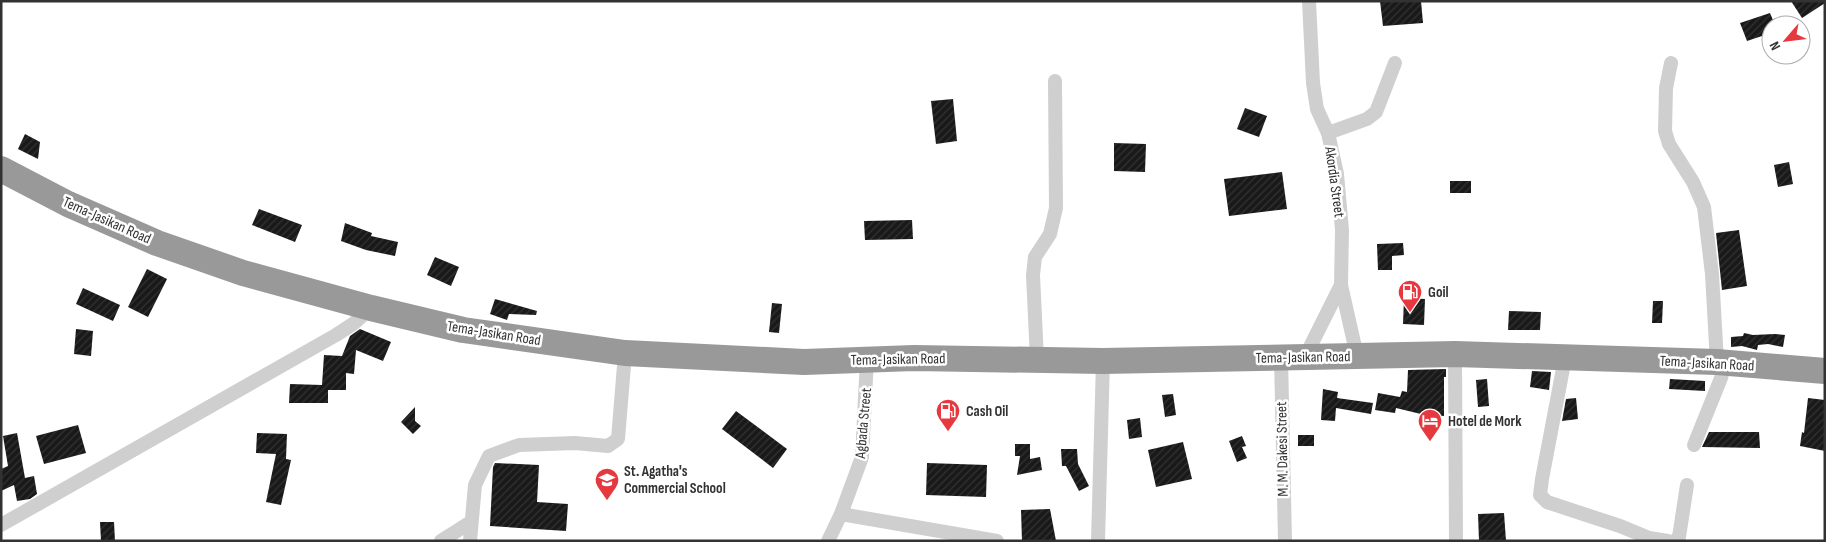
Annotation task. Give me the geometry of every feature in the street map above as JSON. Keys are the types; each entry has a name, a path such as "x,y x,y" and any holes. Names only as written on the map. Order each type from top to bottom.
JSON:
{"highway":[{"name":"Tema-Jasikan Road","path":"1,168 68,204 156,243 243,273 371,308 463,330 624,353 804,362 868,359 1103,361 1455,354 1721,362 1825,371"}],"street":[{"name":"Akordia Street","path":"1293,357 1341,285 1342,230 1337,174 1328,133 1317,109 1313,83 1309,1"},
{"path":"1328,133 1367,119 1376,112 1395,63"},
{"path":"1671,63 1666,88 1665,131 1669,144 1693,182 1704,207 1721,362 1721,378 1694,445"},
{"path":"1036,359 1033,275 1035,257 1050,234 1056,208 1055,81"},
{"path":"1341,285 1357,356"},
{"path":"1,525 336,335 353,324 371,308"},
{"path":"470,541 474,485 489,456 519,446 575,444 608,446 618,439 624,353"},
{"path":"1455,354 1456,541"},
{"name":"M. M. Dakesi Street","path":"1285,541 1293,357"},
{"path":"1565,358 1540,495 1547,502 1620,526 1649,539 1668,541"},
{"name":"Agbada Street","path":"828,541 841,514 862,457 868,359"},
{"path":"1098,541 1103,361"},
{"path":"1675,541 1679,537 1687,485"},
{"path":"841,514 996,541"},
{"path":"441,541 471,522"}],"building":[{"path":"1380,1 1421,1 1423,23 1383,26"},
{"path":"1791,1 1825,1 1825,3 1807,15 1800,15"},
{"path":"1761,16 1761,36 1747,41 1740,23"},
{"path":"953,99 957,141 936,144 931,101"},
{"path":"1245,108 1267,116 1259,137 1237,129"},
{"path":"25,134 40,142 38,159 18,149"},
{"path":"1114,143 1146,144 1145,172 1114,171"},
{"path":"1789,162 1793,184 1778,187 1774,165"},
{"path":"1282,172 1287,209 1229,216 1224,179"},
{"path":"1450,181 1471,181 1471,193 1450,193"},
{"path":"259,209 302,225 295,242 252,225"},
{"path":"912,220 913,239 865,240 864,221"},
{"path":"345,223 372,233 371,236 398,242 395,256 366,250 341,241"},
{"path":"1739,230 1747,286 1722,290 1716,233"},
{"path":"1403,243 1404,255 1392,256 1392,270 1378,270 1377,244"},
{"path":"435,257 459,267 451,286 427,275"},
{"path":"147,269 167,279 148,317 128,307"},
{"path":"83,288 120,305 113,321 76,304"},
{"path":"1404,298 1425,299 1424,325 1403,324"},
{"path":"495,299 537,311 536,315 509,314 507,320 490,314"},
{"path":"1653,301 1663,301 1662,323 1652,323"},
{"path":"772,303 782,304 779,333 769,332"},
{"path":"1509,311 1541,312 1540,330 1508,330"},
{"path":"76,329 93,331 91,356 74,354"},
{"path":"360,329 391,342 383,361 356,350 354,374 346,373 346,390 328,390 328,403 289,403 290,384 322,385 324,355 342,356 350,336"},
{"path":"1744,333 1753,335 1785,335 1783,347 1768,344 1758,345 1757,350 1742,346 1731,347 1731,337 1743,336"},
{"path":"1446,369 1446,377 1444,377 1444,416 1425,415 1396,408 1395,413 1375,410 1378,393 1400,397 1402,391 1407,392 1408,370"},
{"path":"1532,371 1551,372 1549,390 1530,387"},
{"path":"1487,379 1489,406 1478,407 1476,380"},
{"path":"1670,379 1705,381 1705,391 1669,389"},
{"path":"1323,389 1338,392 1337,398 1373,403 1371,414 1336,408 1335,421 1321,420"},
{"path":"1173,394 1176,415 1165,417 1162,395"},
{"path":"1576,398 1578,419 1562,421 1566,399"},
{"path":"1808,398 1825,400 1825,451 1800,446 1802,432 1804,433"},
{"path":"415,407 415,421 421,426 413,434 401,422"},
{"path":"736,411 787,449 773,468 722,429"},
{"path":"1140,418 1142,437 1129,439 1127,420"},
{"path":"78,425 86,453 44,464 36,436"},
{"path":"1709,432 1759,432 1760,448 1702,447"},
{"path":"17,433 25,478 34,476 37,494 30,499 17,501 14,485 1,491 1,469 8,466 3,436"},
{"path":"257,433 287,434 286,459 291,460 281,505 266,502 276,454 256,453"},
{"path":"1298,435 1314,435 1314,446 1298,446"},
{"path":"1242,436 1246,446 1242,447 1247,458 1237,462 1229,441"},
{"path":"1183,442 1192,479 1156,487 1148,450"},
{"path":"1015,444 1030,444 1030,459 1040,457 1042,470 1017,475 1020,456 1015,456"},
{"path":"1061,449 1077,449 1078,464 1089,486 1079,491 1066,466 1062,466"},
{"path":"495,463 539,465 537,502 568,504 566,531 490,526 493,467"},
{"path":"927,463 987,465 986,497 926,495"},
{"path":"1050,509 1056,541 1022,541 1021,510"},
{"path":"1504,513 1506,541 1479,541 1478,514"},
{"path":"100,522 114,522 115,541 101,541"}],"place":[{"name":"Goil","path":"1410,313"},
{"name":"Cash Oil","path":"948,432"},
{"name":"Hotel de Mork","path":"1430,442"},
{"name":"St. Agatha's Commercial School","path":"607,501"}]}
